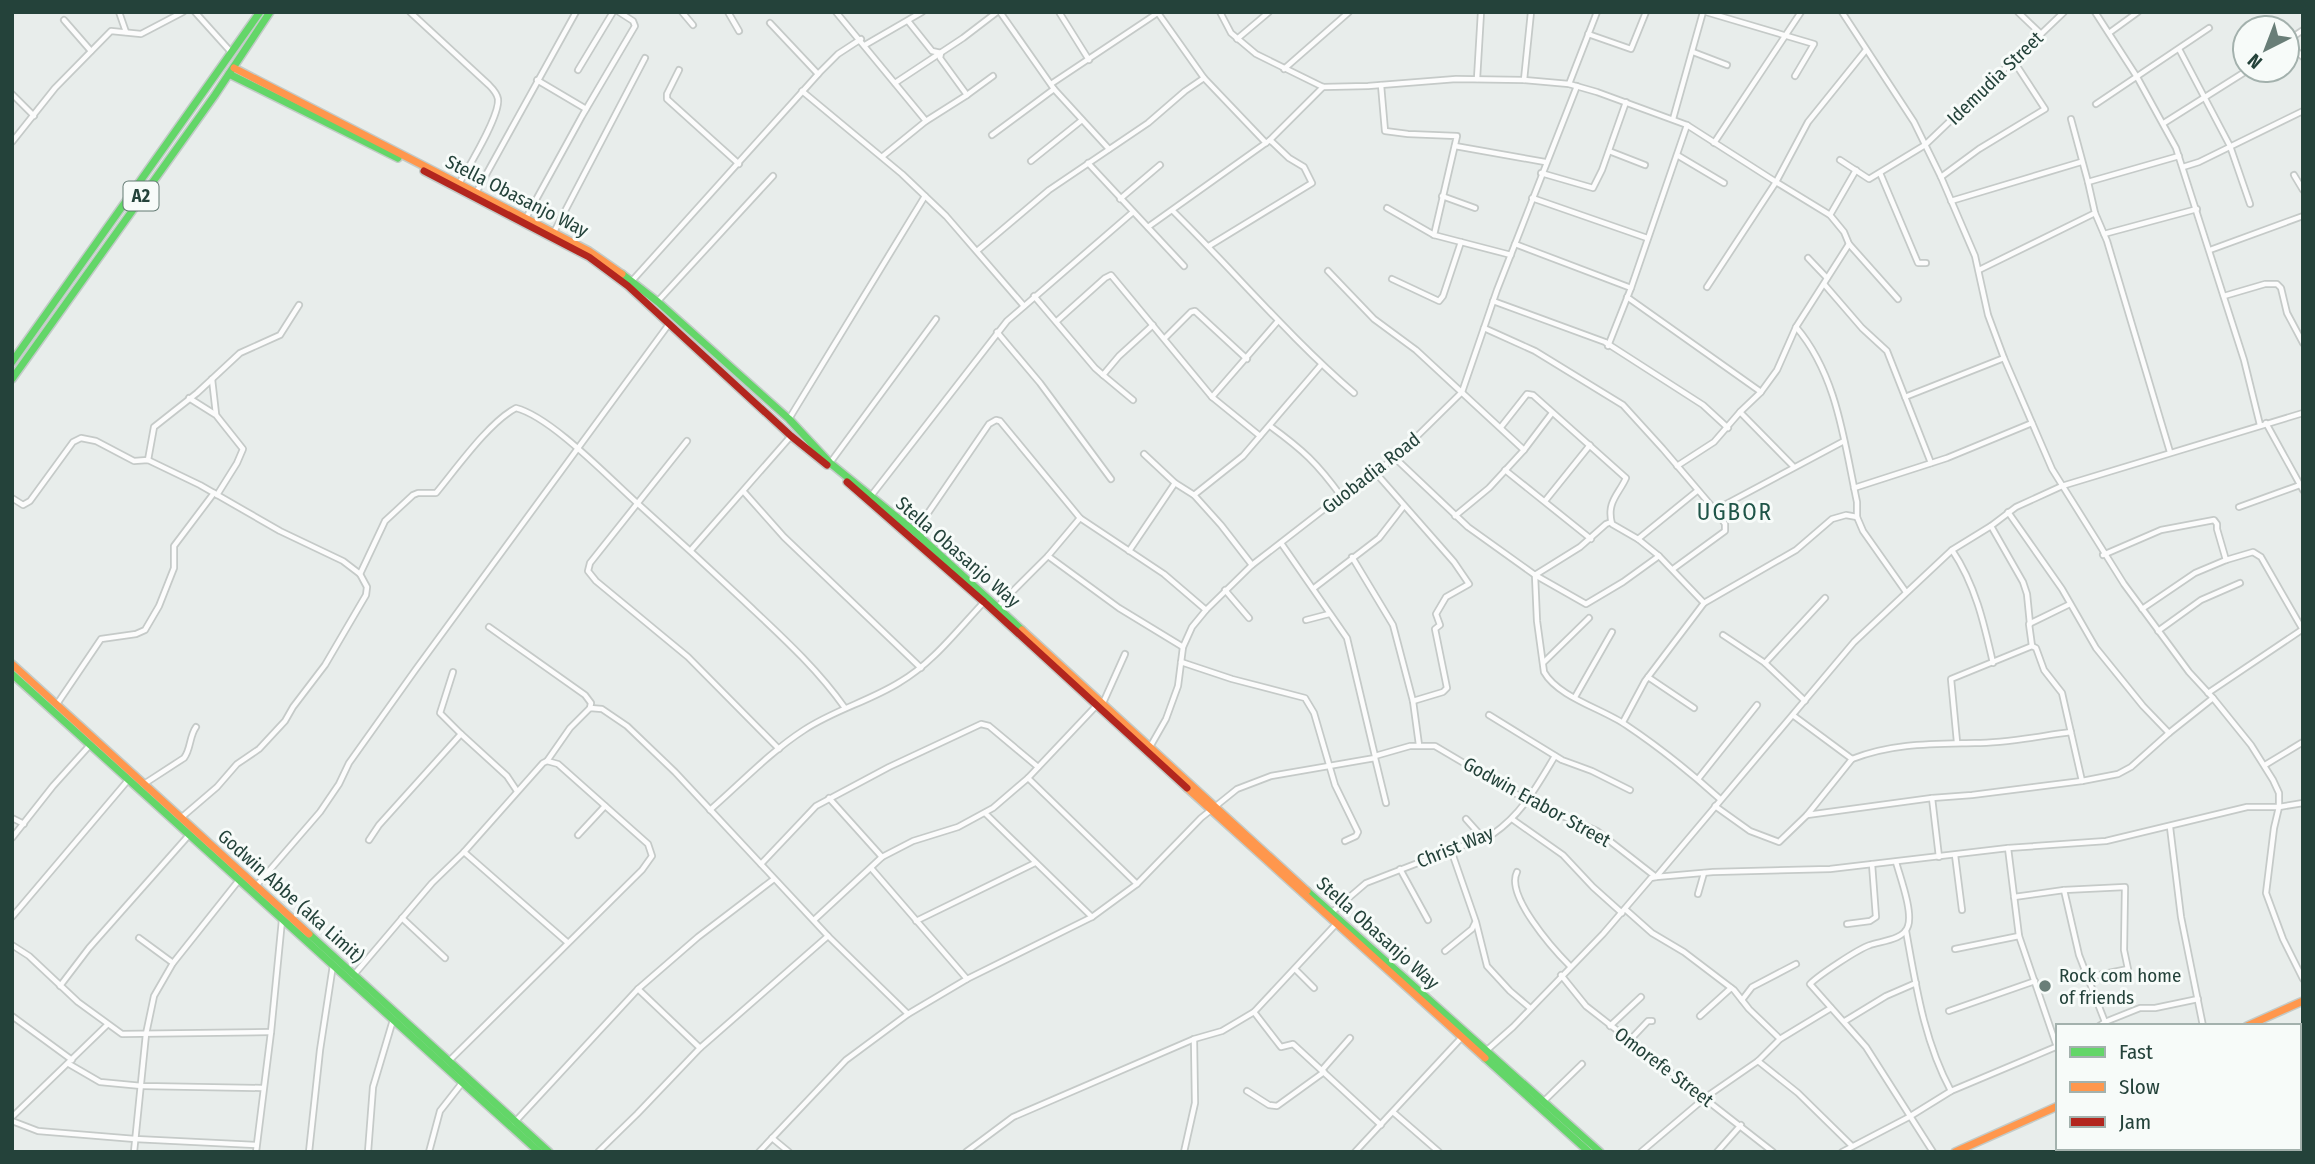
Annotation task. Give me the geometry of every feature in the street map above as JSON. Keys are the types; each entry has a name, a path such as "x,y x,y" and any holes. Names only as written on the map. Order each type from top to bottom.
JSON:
{"main road":[{"name":"A2","path":"12,362 15,351 260,12"},
{"name":"A2","path":"12,379 270,12"},
{"name":"Stella Obasanjo Way","path":"231,71 460,182 554,232 602,258 630,283 658,302 789,419 830,463 871,496 880,509 915,532 986,600 998,607 1100,704 1150,747 1158,758 1331,912 1338,923 1464,1035 1488,1050 1600,1152"},
{"path":"231,71 499,209 589,257 630,283 791,436 986,600 1158,758"},
{"name":"Godwin Abbe (aka Limit)","path":"12,664 182,817 256,886 333,964 353,977 394,1020 462,1083 549,1152"},
{"name":"Godwin Abbe (aka Limit)","path":"12,674 282,920 295,926 449,1061 539,1152"},
{"path":"1213,808 1338,923"},
{"path":"2251,1024 2303,1001"},
{"path":"1464,1035 1589,1152"},
{"path":"1955,1152 2056,1108"}],"street":[{"path":"119,12 126,32"},
{"path":"12,142 55,89 111,31 141,34 183,12"},
{"path":"195,12 231,53"},
{"path":"410,12 489,85 497,96 494,117 460,182"},
{"path":"477,191 576,12"},
{"path":"526,218 635,26 633,21 616,12 578,70"},
{"path":"682,12 693,25"},
{"path":"728,12 740,31"},
{"path":"836,12 926,121"},
{"path":"905,12 932,51 941,53"},
{"path":"865,45 922,12"},
{"path":"895,83 998,12 1052,86 1109,149"},
{"path":"1059,12 1089,60"},
{"path":"992,135 1052,86 1158,12 1204,78 1268,142 1304,167 1312,183 1209,246"},
{"path":"1220,12 1231,33 1256,54 1323,88 1421,80 1524,80 1577,86 1673,119 1687,125 1830,215 1844,232 1849,244 1898,299"},
{"path":"1237,39 1269,12"},
{"path":"1284,69 1349,12"},
{"path":"1477,79 1481,12"},
{"path":"1524,80 1531,12"},
{"path":"1569,84 1597,12"},
{"path":"1588,34 1632,48 1646,12"},
{"path":"1673,119 1704,12 1814,44 1795,76"},
{"path":"1714,143 1801,12"},
{"path":"1842,12 1914,122 1941,177 1979,270 1988,315 2004,358 2062,486 2104,555 2142,609 2265,765 2279,793 2266,893 2283,939 2303,979"},
{"path":"2018,12 2041,34"},
{"name":"Idemudia Street","path":"1880,173 1925,145 2064,12"},
{"path":"2095,12 2164,123 2179,156 2263,424 2301,487 2239,507"},
{"path":"2109,33 2138,12"},
{"path":"64,20 91,51"},
{"path":"770,23 818,74"},
{"path":"2096,104 2209,28"},
{"path":"630,283 818,74 838,54 860,40"},
{"path":"2179,49 2230,146 2250,205"},
{"path":"1707,287 1730,256 1776,182 1808,122 1866,50"},
{"path":"1693,52 1727,65"},
{"path":"941,53 940,58 967,95"},
{"path":"554,232 645,58"},
{"path":"1941,177 1979,149 2045,109 2013,60"},
{"path":"680,70 667,99 739,164"},
{"path":"883,156 926,121 993,76"},
{"path":"976,251 1049,190 1148,123 1185,90 1204,78"},
{"path":"537,80 586,109"},
{"path":"2164,123 2231,81"},
{"path":"1381,85 1385,131 1457,136 1434,235"},
{"name":"Guobadia Road","path":"1150,747 1170,708 1178,685 1183,647 1192,627 1206,610 1252,565 1395,458 1462,392 1545,162 1577,86"},
{"path":"1148,227 1268,142 1323,88"},
{"path":"802,91 883,156 976,251 1024,306"},
{"path":"12,94 34,116"},
{"path":"1541,173 1593,188 1626,102"},
{"path":"2183,167 2303,111"},
{"path":"2071,119 2095,212 2170,452"},
{"path":"1031,161 1082,120"},
{"path":"1608,346 1631,288 1687,125"},
{"path":"1455,146 1545,162"},
{"path":"1609,151 1645,165"},
{"path":"1677,155 1724,183"},
{"path":"2088,183 2179,156"},
{"path":"1840,160 1869,179 1880,173 1918,263 1926,263"},
{"path":"1951,201 2081,162"},
{"path":"1088,163 1184,266"},
{"path":"1121,199 1160,165"},
{"path":"1830,215 1856,170"},
{"path":"2294,175 2303,190"},
{"path":"658,302 773,176"},
{"path":"1442,196 1475,208"},
{"path":"789,419 925,197"},
{"path":"1532,198 1647,238"},
{"path":"1387,208 1434,235 1511,255"},
{"path":"2104,234 2197,209"},
{"path":"1173,211 1321,365 1354,393"},
{"path":"871,496 997,332 1034,296 1133,212"},
{"path":"1979,270 2095,212"},
{"path":"2210,250 2303,216"},
{"path":"1392,279 1439,301 1461,242"},
{"path":"1515,244 1631,288"},
{"path":"1676,466 1714,442 1761,392 1777,370 1796,327 1849,244"},
{"path":"1808,258 1827,278"},
{"path":"1328,271 1374,319 1416,350 1524,450"},
{"path":"1056,321 1111,275 1212,397 1261,436"},
{"path":"1824,284 1862,328 1887,351 1931,463"},
{"path":"2224,296 2265,284 2277,284 2281,288 2292,325 2303,343"},
{"path":"1034,296 1095,368 1133,400"},
{"path":"1627,297 1761,392"},
{"path":"1493,301 1605,342 1674,384 1728,428"},
{"path":"148,460 153,427 240,353 280,335 299,305"},
{"path":"1165,338 1195,311 1247,359"},
{"path":"830,463 936,319"},
{"path":"1212,397 1278,321"},
{"path":"256,886 320,812 349,763 670,323"},
{"path":"1103,374 1153,325"},
{"path":"1796,327 1809,342 1831,391 1857,502 1857,517 1863,531 1906,592"},
{"path":"1484,328 1535,351 1623,405 1726,524 1726,531 1674,569"},
{"path":"997,332 1040,383 1111,479"},
{"path":"15,351 27,359"},
{"path":"1905,397 2004,358"},
{"path":"1194,495 1243,456 1321,365"},
{"path":"212,379 216,415"},
{"path":"1501,428 1528,394 1533,395 1626,478 1614,496 1611,522"},
{"path":"57,704 101,639 136,634 145,630 159,606 174,568 174,546 237,463 243,449 216,415 189,398"},
{"path":"360,573 385,521 418,492 436,493 482,438 508,412 516,408 537,417 578,448 691,550 787,640 845,708"},
{"path":"1740,412 1793,467"},
{"path":"1455,516 1489,488 1524,450 1552,413"},
{"path":"1657,877 1854,642 1952,550 2008,512 2062,486 2303,413"},
{"path":"915,532 989,424 1000,421 1047,482 1080,518 1164,574 1206,610"},
{"path":"1854,488 1979,446 2032,423"},
{"path":"1270,426 1303,450 1341,496"},
{"path":"691,550 791,436"},
{"path":"12,498 23,505 27,504 73,442 81,438 96,441 134,461 148,460 280,531 343,561 360,573 367,587 366,595 340,640 285,721 259,749 237,764 217,787 182,817"},
{"path":"687,441 590,564 589,571 591,577 688,657 779,749"},
{"path":"1714,510 1844,441"},
{"path":"1545,501 1590,445"},
{"path":"1144,454 1175,483 1194,495 1252,565"},
{"path":"1395,458 1455,516 1535,575 1586,604 1659,556"},
{"path":"1505,470 1591,539"},
{"path":"1375,472 1454,562 1469,584 1446,597 1436,614 1440,625 1435,629 1447,688 1443,692 1413,701"},
{"path":"1129,551 1175,483"},
{"path":"1638,539 1697,491"},
{"path":"744,492 784,537 921,668"},
{"path":"1314,588 1379,538 1403,507"},
{"path":"2008,512 2096,648 2143,706 2169,733"},
{"path":"1623,722 1648,677 1704,603 1773,565 1814,537 1832,519 1846,515 1857,517"},
{"path":"998,607 1048,556 1080,518"},
{"path":"2104,555 2161,530 2214,520 2226,560"},
{"path":"1611,522 1638,539 1674,569 1704,603"},
{"path":"1535,575 1591,539 1611,522"},
{"path":"1991,526 2023,582 2027,594 2032,646 2036,648 2044,670 2062,693 2082,781"},
{"path":"1281,543 1347,638 1386,803"},
{"path":"1952,550 1969,579 1982,616 1993,663"},
{"path":"2142,609 2195,573 2226,560 2258,553 2303,630 2207,693"},
{"path":"1048,556 1119,608 1183,647"},
{"path":"1352,557 1393,625 1413,701 1419,746"},
{"path":"1535,575 1543,662 1548,679 1575,697 1623,722 1720,799"},
{"path":"2158,631 2201,600 2240,583"},
{"path":"1225,590 1249,618"},
{"path":"1765,663 1825,598"},
{"path":"710,810 804,729 900,683 921,668 986,600"},
{"path":"2030,624 2070,604"},
{"path":"1306,620 1329,614"},
{"path":"1543,662 1589,618"},
{"path":"353,977 432,883 547,761 570,728 590,708 591,703 585,695 489,626"},
{"path":"1575,697 1612,632"},
{"path":"1723,635 1765,663 1805,701"},
{"path":"1957,742 1951,679 2032,646"},
{"path":"814,920 882,857 913,841 957,827 985,813 1028,778 1100,704 1125,654"},
{"path":"1181,662 1232,679 1306,698 1314,713 1328,766 1358,832 1356,836 1345,841"},
{"path":"453,672 440,713 506,776 517,791"},
{"path":"1648,677 1694,708"},
{"path":"1807,815 1932,797 1972,795 2082,781 2118,774 2131,767 2213,698"},
{"path":"1698,779 1756,705"},
{"path":"590,708 602,709 627,726 675,772 828,936 908,1014"},
{"path":"1489,715 1555,756 1630,790"},
{"path":"1794,716 1852,759"},
{"path":"761,864 816,806 888,767 981,724 989,726 1038,767"},
{"path":"144,784 184,758 196,727"},
{"path":"1715,806 1750,831 1779,842 1807,815 1852,759 1868,752 1904,745 1957,742 1976,744 2071,732"},
{"path":"369,840 379,825 461,734"},
{"path":"2265,765 2303,742"},
{"path":"12,838 91,744"},
{"name":"Godwin Erabor Street","path":"759,1152 846,1059 908,1014 967,979 1092,917 1138,884 1213,808 1237,789 1271,776 1419,746 1435,746 1528,800 1597,831 1657,877"},
{"name":"Christ Way","path":"1331,912 1367,883 1484,839 1512,819 1528,800 1555,756"},
{"path":"449,1061 642,870 652,856 648,845 606,806 558,764 547,761"},
{"path":"1028,778 1138,884"},
{"path":"12,917 129,779"},
{"path":"1932,797 1939,857"},
{"path":"829,798 882,857"},
{"path":"1488,1050 1531,1009 1651,878 1704,873 1793,872 2008,848 2122,839 2247,807 2279,807 2303,803"},
{"path":"578,835 606,806"},
{"path":"985,813 1092,917"},
{"path":"12,818 24,824"},
{"path":"1466,819 1484,839"},
{"path":"1512,819 1563,855 1593,887 1623,911 1731,988 1780,1039"},
{"path":"2170,827 2181,917 2203,1024"},
{"path":"60,986 89,948 190,835"},
{"path":"2008,848 2019,936 2056,1044"},
{"path":"1451,850 1476,922 1487,966 1510,992 1531,1009"},
{"path":"464,852 567,942"},
{"path":"1955,855 1962,910"},
{"path":"1896,862 1909,910 1909,925 1906,931 1900,936 1867,945 1811,982 1811,987 1866,1047 1933,1152"},
{"path":"916,921 1035,863"},
{"path":"1847,924 1870,921 1876,917 1872,864"},
{"path":"870,867 967,979"},
{"path":"1400,869 1428,920"},
{"path":"1517,872 1514,878 1515,886 1533,921 1570,966"},
{"path":"1698,894 1704,873"},
{"path":"513,1124 638,989 698,937 774,879"},
{"path":"134,1152 146,1034 154,996 173,963 239,880"},
{"path":"2014,897 2064,890 2125,887 2124,950 2128,969 2089,977"},
{"path":"2064,890 2079,955 2089,977 2102,1024 2140,1008 2155,1008 2198,999"},
{"path":"402,918 446,957"},
{"path":"107,1025 12,1119 38,1131 256,1148 282,920"},
{"path":"1446,951 1472,929 1476,922"},
{"path":"966,1152 1013,1117 1194,1039 1222,1031 1254,1012 1338,923"},
{"path":"1906,931 1924,1026 1951,1091"},
{"path":"598,1152 700,1048 828,936"},
{"path":"1955,949 2019,936"},
{"path":"139,938 173,963"},
{"path":"12,945 29,956 107,1025 122,1034 271,1032"},
{"path":"309,1152 333,964"},
{"path":"1742,1000 1752,988 1796,964"},
{"path":"1295,968 1314,988"},
{"name":"Omorefe Street","path":"1562,975 1586,1006 1706,1097 1773,1152"},
{"path":"1949,1011 2035,981"},
{"path":"1845,1021 1886,996 1916,983"},
{"path":"1700,1016 1731,988"},
{"path":"638,989 700,1048"},
{"path":"1610,1026 1641,997"},
{"path":"1641,1152 1706,1097 1758,1061 1780,1039 1831,1008"},
{"path":"1254,1012 1281,1047 1293,1045 1381,1125"},
{"path":"12,1016 100,1082 142,1086 262,1088"},
{"path":"368,1152 373,1087 394,1020"},
{"path":"1630,1040 1648,1021 1652,1021"},
{"path":"1355,1152 1464,1035"},
{"path":"1247,1091 1269,1105 1277,1106 1323,1071 1350,1038"},
{"path":"1184,1152 1195,1103 1194,1039"},
{"path":"1842,1152 1909,1117 1951,1091 2056,1047"},
{"path":"1758,1061 1798,1093 1852,1146"},
{"path":"1544,1101 1582,1064"},
{"path":"431,1151 440,1111 462,1083"},
{"path":"1393,1112 1438,1152"},
{"path":"1717,1152 1741,1125"},
{"path":"772,1138 789,1152"}],"traffic: fast":[{"path":"12,362 260,12"},
{"path":"12,379 215,95 270,12"},
{"path":"229,74 398,158"},
{"path":"622,274 658,302 789,419 830,463 915,532 1022,630"},
{"path":"12,674 539,1152"},
{"path":"1307,891 1600,1152"},
{"path":"309,934 549,1152"},
{"path":"1485,1058 1589,1152"}],"traffic: slow":[{"path":"234,68 589,251 622,274"},
{"path":"1022,630 1307,891"},
{"path":"12,664 309,934"},
{"path":"1187,788 1485,1058"},
{"path":"2251,1024 2303,1001"},
{"path":"1955,1152 2056,1107"}],"traffic: jam":[{"path":"424,171 589,257 628,286 791,436 827,465"},
{"path":"847,482 984,602 1187,788"}],"place":[{"name":"Rock com home of friends","path":"2045,986"}],"district":[{"name":"UGBOR","path":"1735,512"}]}
